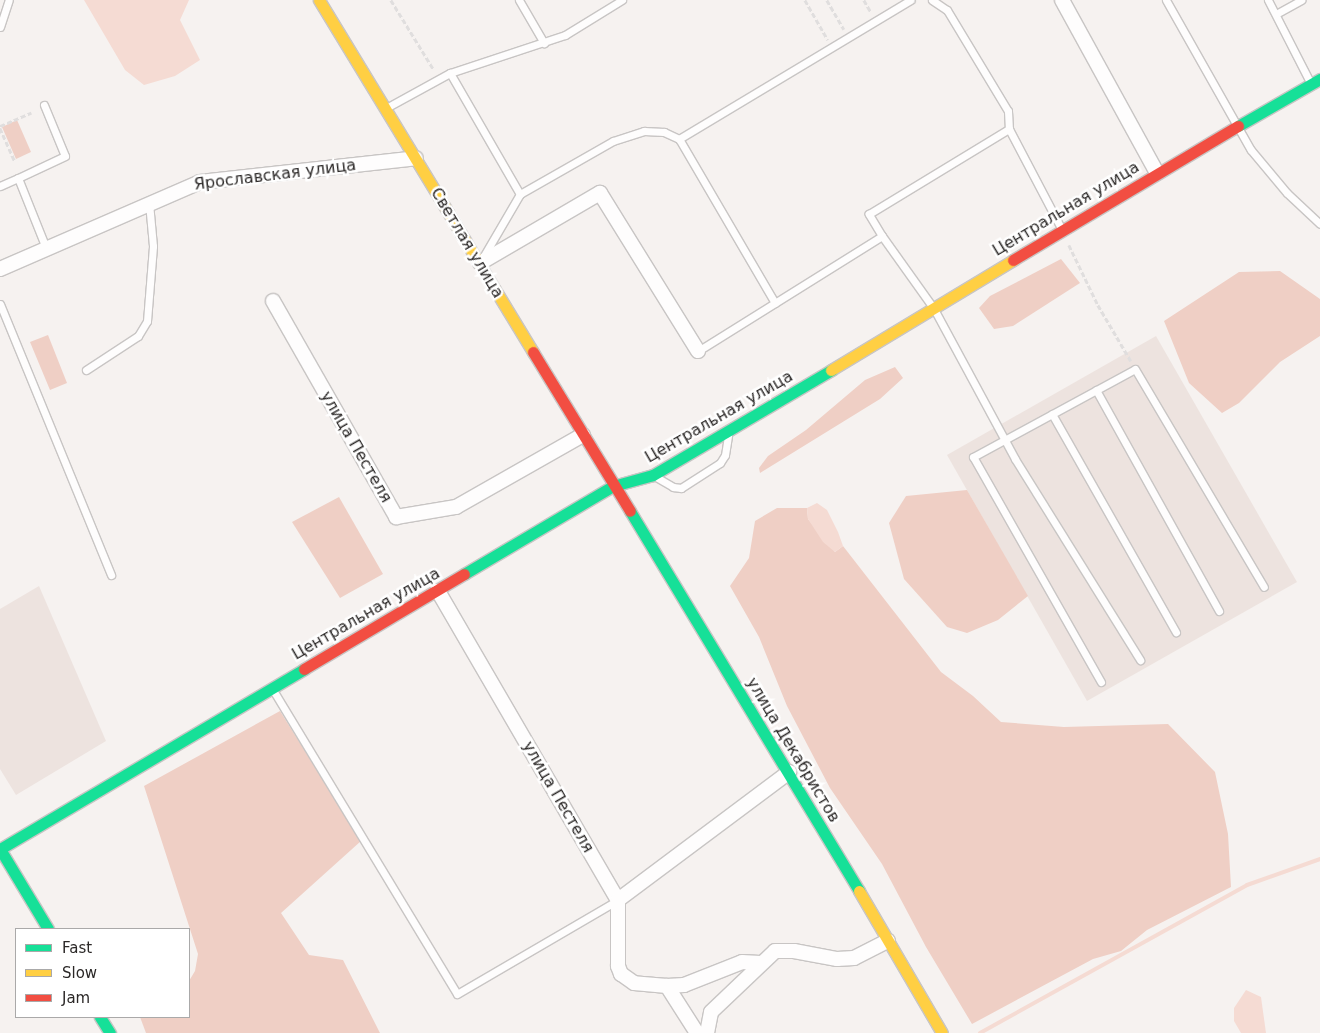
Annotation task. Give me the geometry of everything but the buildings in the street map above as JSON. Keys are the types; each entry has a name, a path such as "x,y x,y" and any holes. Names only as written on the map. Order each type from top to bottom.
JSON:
{"main road":[{"name":"Светлая улица","path":"320,0 613,486"},
{"name":"Центральная улица","path":"0,849 613,486 653,475 728,432 934,309 1157,172 1316,82"},
{"name":"улица Декабристов","path":"613,486 789,772 942,1033"},
{"path":"0,849 47,928"},
{"path":"101,1018 110,1033"}],"street":[{"path":"1062,0 1157,172"},
{"name":"Ярославская улица","path":"0,269 149,202 200,182 416,158"},
{"path":"480,264 600,193 698,351"},
{"name":"улица Пестеля","path":"273,301 396,517 456,507 583,435"},
{"name":"улица Пестеля","path":"438,591 618,900"},
{"path":"760,963 742,962 684,985 667,986 634,982 620,974 617,957 618,900 789,772"},
{"path":"707,1033 711,1012 760,963 775,951 794,950 837,959 854,958 888,941"},
{"path":"667,986 697,1033"}],"lane":[{"path":"0,27 9,0"},
{"path":"519,0 544,43"},
{"path":"386,108 450,73 565,35 622,0"},
{"path":"679,139 910,0"},
{"path":"932,0 947,10 1008,111 1009,129 1062,230"},
{"path":"1166,0 1257,157 1287,193 1320,224"},
{"path":"1268,0 1316,82"},
{"path":"1276,14 1301,0"},
{"path":"450,73 520,194"},
{"path":"0,186 65,156 44,105"},
{"path":"1009,129 869,214 882,236 934,309 1004,439 1140,660"},
{"path":"480,264 520,194 613,141 644,131 664,132 679,139 775,303"},
{"path":"18,178 46,248"},
{"path":"86,370 138,336 147,321 153,246 149,202"},
{"path":"698,351 882,236"},
{"path":"0,304 111,575"},
{"path":"1101,682 973,457 1135,369 1264,587"},
{"path":"1096,390 1219,611"},
{"path":"1052,414 1176,632"},
{"path":"653,475 673,487 681,488 720,463 726,454 728,432"},
{"path":"272,688 457,994 618,900"}],"path":[{"path":"391,0 439,78"},
{"path":"806,0 832,47"},
{"path":"827,0 848,37"},
{"path":"864,0 872,14"},
{"path":"15,162 0,127 31,113"},
{"path":"1062,230 1098,305 1135,369"}],"shaded area":[{"path":"84,0 189,0 180,20 200,60 175,76 144,85 125,70"},
{"path":"17,120 31,152 16,159 2,127"},
{"path":"1061,259 1080,283 1013,326 994,329 979,308 990,296"},
{"path":"1280,271 1320,299 1320,336 1280,362 1239,403 1222,413 1189,383 1164,321 1239,272"},
{"path":"48,335 67,383 50,390 30,342"},
{"path":"1156,336 1297,582 1087,701 947,455"},
{"path":"895,367 903,378 880,399 760,473 759,468 768,456 806,430 865,380"},
{"path":"967,490 1028,596 998,620 967,633 947,627 904,579 889,523 906,496"},
{"path":"339,497 383,574 340,598 292,522"},
{"path":"817,503 827,510 838,532 843,546 835,552 823,542 808,519 807,508"},
{"path":"777,508 807,508 808,519 835,552 843,546 941,672 973,696 1001,722 1064,727 1168,724 1215,772 1228,834 1231,887 1147,930 1121,951 1093,959 972,1024 926,947 882,864 830,788 787,706 759,637 730,586 749,558 755,521"},
{"path":"39,586 106,741 16,795 0,769 0,609"},
{"path":"280,711 361,841 281,913 309,955 343,960 380,1033 146,1033 140,1018 190,1018 190,979 195,971 198,954 144,786"},
{"path":"1246,990 1261,997 1266,1033 1241,1033 1234,1021 1234,1008"}],"waterway":[{"path":"980,1033 1247,885 1320,859"}],"traffic: fast":[{"path":"1238,126 1320,79"},
{"path":"464,574 613,486 653,475 831,370"},
{"path":"630,511 859,891"},
{"path":"0,849 304,669"},
{"path":"0,849 47,928"},
{"path":"101,1018 110,1033"}],"traffic: slow":[{"path":"319,0 533,352"},
{"path":"831,370 1013,260"},
{"path":"859,891 942,1033"}],"traffic: jam":[{"path":"1013,260 1238,126"},
{"path":"533,352 630,511"},
{"path":"304,669 464,574"}]}
